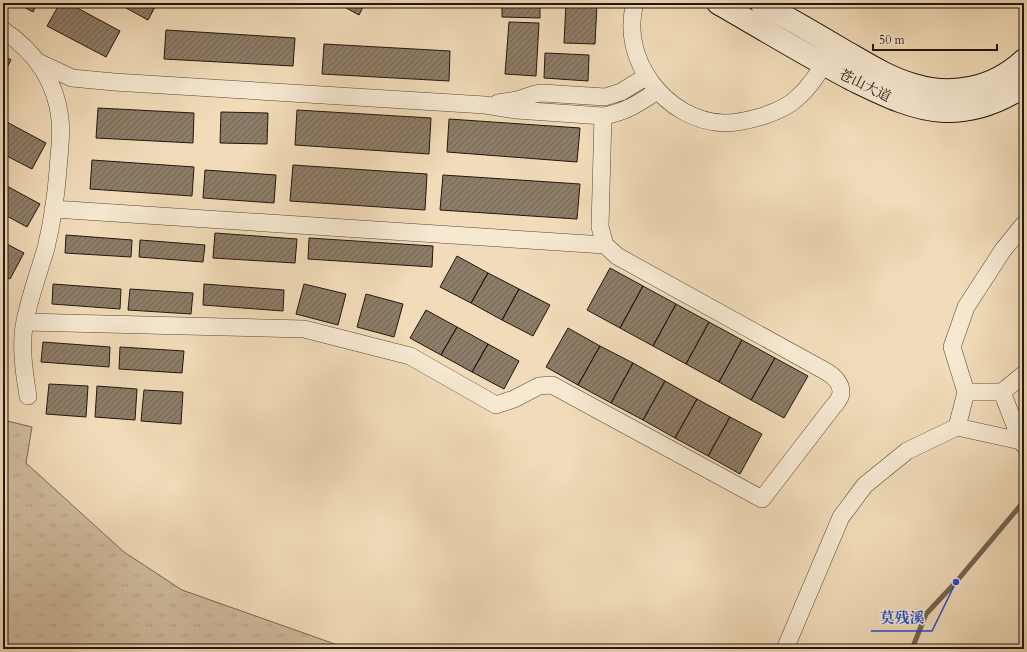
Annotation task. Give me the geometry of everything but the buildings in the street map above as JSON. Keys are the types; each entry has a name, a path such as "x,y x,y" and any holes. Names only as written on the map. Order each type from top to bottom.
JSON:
{"main road":[{"name":"苍山大道","path":"718,3 824,65 888,97 908,104 945,111 970,110 992,104 1011,95 1024,86"},
{"name":"苍山大道","path":"761,3 870,66 914,85 945,91 967,90 985,85 1011,71 1024,60"}],"street":[{"path":"634,3 631,21 632,37 640,65 657,91 672,104 687,113 707,120 723,123 737,122 754,119 785,107 797,98 810,84 824,65 834,45"},
{"path":"3,30 14,37 40,63 54,92 60,119 56,198 46,247 25,322 23,364 28,396"},
{"path":"40,63 72,78 114,82 486,105 516,110 603,116 615,114 630,108 657,91"},
{"path":"486,105 517,100 542,92 605,97 621,92 647,76"},
{"path":"25,322 304,329 410,356 496,405 514,399 539,386 552,385 762,499 832,408 840,396 840,386 834,376 617,256 605,245 600,227 603,116"},
{"path":"53,209 605,245"},
{"path":"957,427 966,392 952,347 966,307 1003,250 1024,224"},
{"path":"966,392 1002,392 1024,374"},
{"path":"1002,392 1023,443"},
{"path":"785,649 841,517 865,485 907,451 957,427 1023,443"}],"green space":[{"path":"3,420 32,427 26,463 124,552 182,590 349,649 3,649"}],"waterway":[{"path":"912,649 926,614 956,582 1020,506 1024,504"}],"place":[{"name":"莫残溪","path":"956,582"}]}
